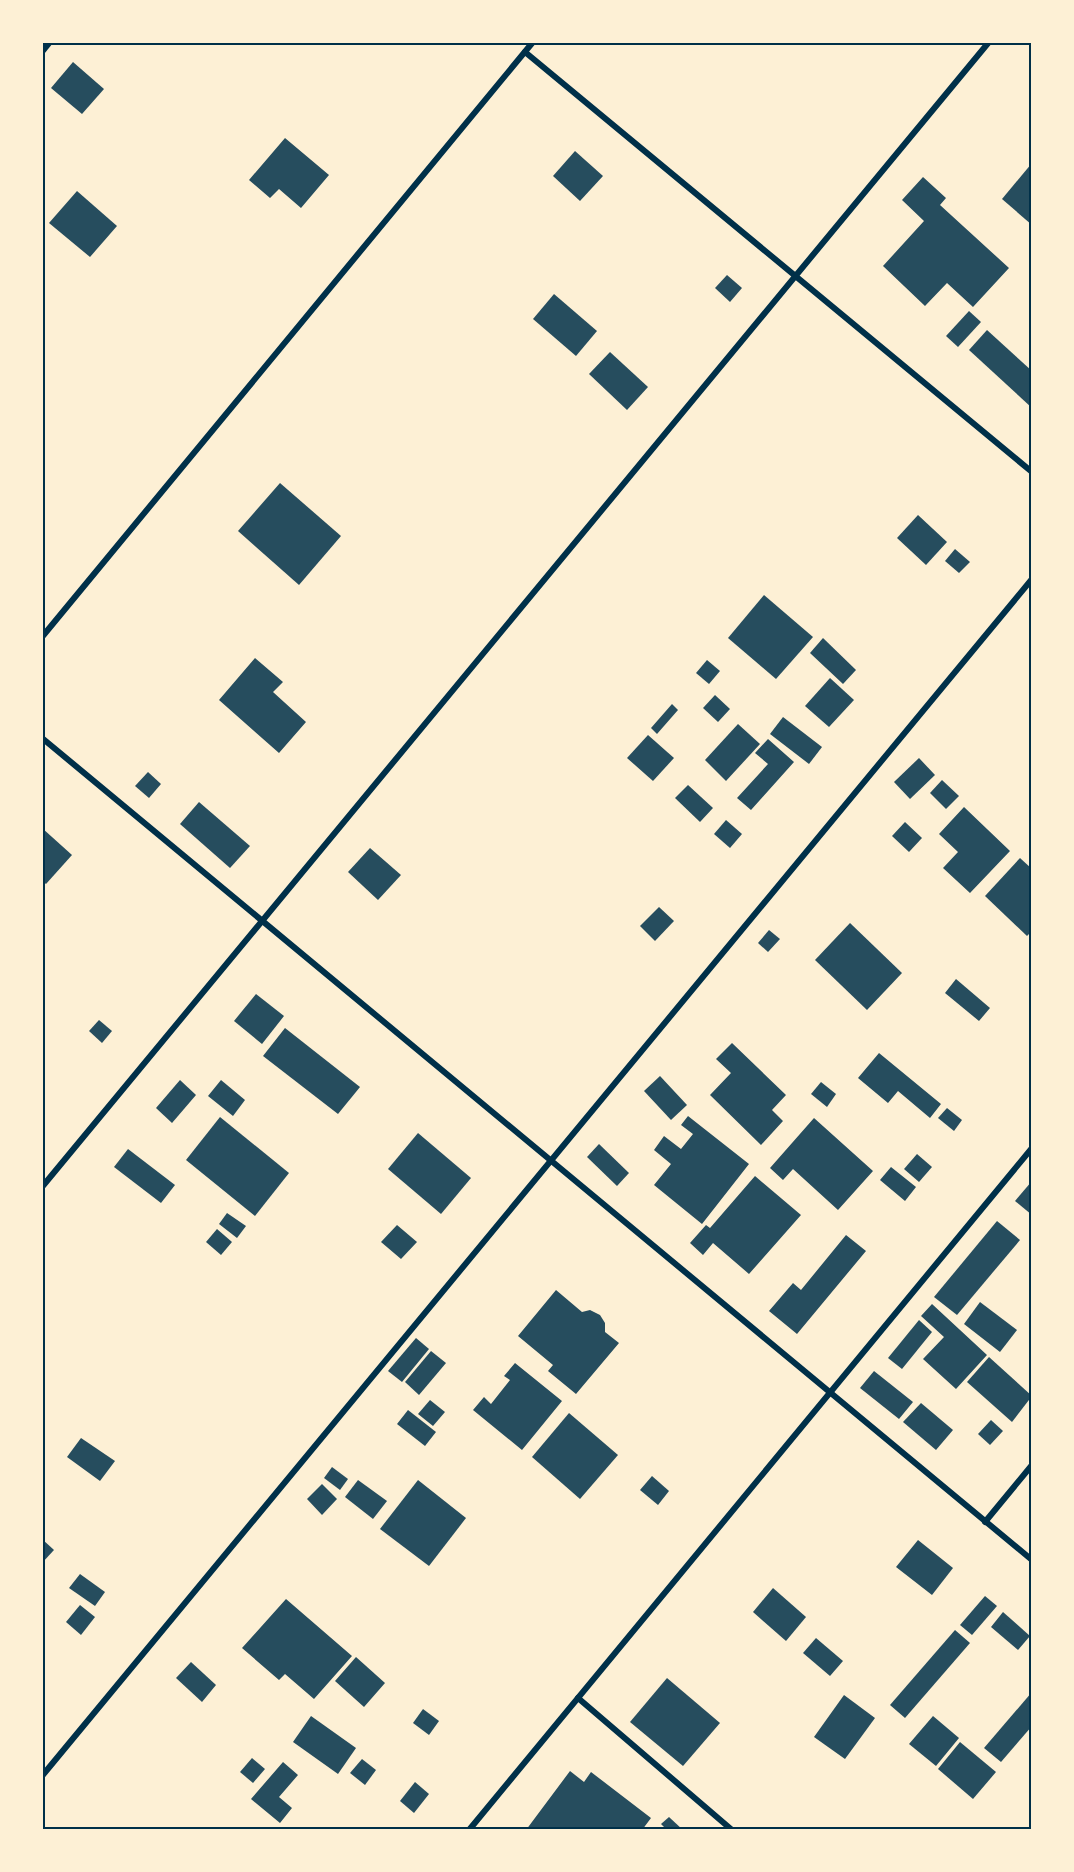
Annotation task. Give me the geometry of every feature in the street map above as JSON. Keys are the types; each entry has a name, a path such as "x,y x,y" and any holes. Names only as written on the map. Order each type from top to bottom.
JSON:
{"street":[{"path":"42,52 50,42"},
{"path":"42,637 533,42"},
{"path":"42,1187 989,42"},
{"path":"525,52 1032,472"},
{"path":"42,1776 1032,579"},
{"path":"42,738 1032,1560"},
{"path":"469,1830 1032,1148"},
{"path":"985,1522 1032,1465"},
{"path":"578,1698 732,1830"}],"building":[{"path":"73,62 104,89 82,114 51,88"},
{"path":"285,138 329,175 301,208 279,189 270,198 249,180"},
{"path":"575,151 603,176 580,201 553,176"},
{"path":"1032,163 1032,225 1002,199"},
{"path":"923,177 946,198 940,205 1009,268 973,307 947,283 925,306 883,266 924,221 902,200"},
{"path":"77,191 117,226 90,257 49,223"},
{"path":"727,275 742,288 730,302 715,288"},
{"path":"554,294 597,331 576,356 533,319"},
{"path":"969,311 981,322 958,347 946,336"},
{"path":"987,330 1032,371 1032,408 969,350"},
{"path":"610,352 648,387 627,410 589,374"},
{"path":"280,483 341,536 299,585 238,531"},
{"path":"918,515 947,542 926,565 897,538"},
{"path":"955,549 970,562 959,573 945,561"},
{"path":"764,595 813,637 776,679 728,638"},
{"path":"823,638 856,670 843,684 810,653"},
{"path":"255,658 283,682 273,692 306,722 279,753 219,700"},
{"path":"707,660 720,671 709,684 696,673"},
{"path":"830,678 854,700 829,727 805,706"},
{"path":"715,695 730,709 718,722 703,708"},
{"path":"672,704 678,710 657,734 651,728"},
{"path":"783,717 822,747 809,764 770,734"},
{"path":"738,724 760,744 726,781 705,760"},
{"path":"648,735 674,758 653,781 627,758"},
{"path":"768,739 794,762 751,810 737,798 768,764 755,753"},
{"path":"919,758 935,775 910,799 894,782"},
{"path":"148,772 161,784 149,798 135,786"},
{"path":"942,780 959,796 946,809 930,793"},
{"path":"688,785 713,808 700,822 675,798"},
{"path":"199,802 250,846 230,868 180,824"},
{"path":"964,807 1010,851 970,893 943,868 958,852 939,834"},
{"path":"726,820 742,834 730,848 714,834"},
{"path":"905,822 922,838 909,852 892,836"},
{"path":"42,828 72,855 46,884 42,881"},
{"path":"370,848 401,875 378,900 348,872"},
{"path":"1020,858 1032,869 1032,931 1027,936 985,896"},
{"path":"659,907 674,921 655,941 640,926"},
{"path":"850,923 902,973 867,1010 815,960"},
{"path":"769,930 780,939 768,952 758,943"},
{"path":"956,979 990,1008 979,1021 945,993"},
{"path":"256,994 284,1016 262,1044 234,1021"},
{"path":"99,1020 112,1031 102,1043 89,1031"},
{"path":"285,1028 360,1087 338,1114 263,1056"},
{"path":"732,1043 786,1095 772,1110 783,1121 761,1145 710,1095 731,1073 716,1059"},
{"path":"879,1053 941,1104 930,1118 898,1091 888,1103 858,1078"},
{"path":"660,1076 687,1105 671,1120 644,1091"},
{"path":"180,1080 196,1095 172,1123 156,1108"},
{"path":"221,1080 245,1100 233,1116 208,1096"},
{"path":"821,1082 836,1094 827,1107 811,1094"},
{"path":"947,1108 962,1120 954,1131 938,1118"},
{"path":"688,1116 749,1164 702,1224 654,1185 671,1164 654,1150 664,1136 681,1149 693,1134 681,1125"},
{"path":"220,1117 289,1173 255,1216 186,1160"},
{"path":"814,1118 873,1171 838,1210 793,1169 783,1180 770,1168"},
{"path":"418,1133 471,1178 441,1214 388,1169"},
{"path":"599,1144 629,1173 617,1186 587,1157"},
{"path":"128,1149 175,1185 161,1203 114,1167"},
{"path":"917,1154 932,1167 919,1182 904,1169"},
{"path":"891,1167 916,1187 905,1201 880,1180"},
{"path":"755,1176 801,1215 749,1274 713,1243 703,1255 690,1243 706,1225 710,1228"},
{"path":"1032,1181 1032,1215 1015,1201"},
{"path":"227,1213 246,1226 237,1238 219,1224"},
{"path":"997,1221 1020,1240 957,1315 934,1297"},
{"path":"397,1225 417,1242 401,1259 381,1242"},
{"path":"217,1229 232,1242 221,1255 206,1242"},
{"path":"846,1235 866,1251 797,1334 769,1311 793,1283 801,1290"},
{"path":"556,1290 582,1312 590,1310 600,1315 605,1323 605,1332 619,1343 576,1394 548,1371 553,1365 518,1336"},
{"path":"980,1302 1017,1330 1000,1352 964,1324"},
{"path":"932,1304 987,1355 956,1389 923,1359 944,1337 921,1316"},
{"path":"919,1320 932,1332 902,1369 888,1358"},
{"path":"416,1338 429,1349 402,1382 388,1371"},
{"path":"431,1351 446,1363 419,1395 405,1382"},
{"path":"989,1357 1032,1396 1012,1422 967,1382"},
{"path":"515,1363 562,1401 522,1450 473,1410 484,1397 491,1404 510,1380 504,1376"},
{"path":"874,1371 913,1402 899,1419 860,1388"},
{"path":"430,1400 445,1412 433,1426 418,1414"},
{"path":"921,1403 953,1430 936,1450 903,1422"},
{"path":"408,1410 436,1432 425,1446 397,1424"},
{"path":"569,1413 618,1455 580,1499 532,1457"},
{"path":"991,1420 1003,1431 990,1445 978,1434"},
{"path":"81,1438 115,1461 100,1481 67,1457"},
{"path":"332,1467 348,1479 340,1490 324,1478"},
{"path":"652,1476 669,1491 658,1505 640,1490"},
{"path":"358,1480 387,1501 373,1519 345,1497"},
{"path":"418,1480 466,1518 429,1566 380,1529"},
{"path":"322,1484 337,1499 322,1515 307,1499"},
{"path":"42,1539 54,1550 42,1563"},
{"path":"918,1540 953,1568 932,1595 896,1567"},
{"path":"80,1574 105,1592 95,1606 69,1588"},
{"path":"773,1588 806,1617 786,1641 753,1612"},
{"path":"985,1596 997,1606 972,1635 960,1625"},
{"path":"286,1599 352,1656 314,1699 285,1674 279,1680 242,1648"},
{"path":"80,1605 95,1617 81,1635 66,1622"},
{"path":"1003,1612 1030,1636 1018,1650 991,1627"},
{"path":"955,1630 970,1643 905,1718 890,1705"},
{"path":"816,1638 843,1661 830,1676 803,1653"},
{"path":"356,1657 385,1683 364,1707 335,1681"},
{"path":"191,1662 216,1685 202,1702 176,1678"},
{"path":"667,1678 720,1723 683,1766 630,1722"},
{"path":"1032,1692 1032,1726 1001,1762 984,1748"},
{"path":"844,1695 875,1718 845,1759 814,1737"},
{"path":"423,1709 439,1721 429,1735 413,1723"},
{"path":"311,1716 356,1748 338,1774 293,1742"},
{"path":"933,1716 959,1738 936,1766 909,1744"},
{"path":"960,1742 996,1772 973,1799 938,1769"},
{"path":"252,1758 265,1769 253,1783 240,1772"},
{"path":"362,1759 376,1770 365,1785 350,1773"},
{"path":"283,1762 298,1775 279,1797 292,1808 280,1823 251,1799"},
{"path":"570,1771 584,1782 591,1772 651,1818 642,1830 526,1830"},
{"path":"415,1782 429,1794 414,1813 400,1801"},
{"path":"669,1817 683,1830 667,1830 661,1824"}]}
